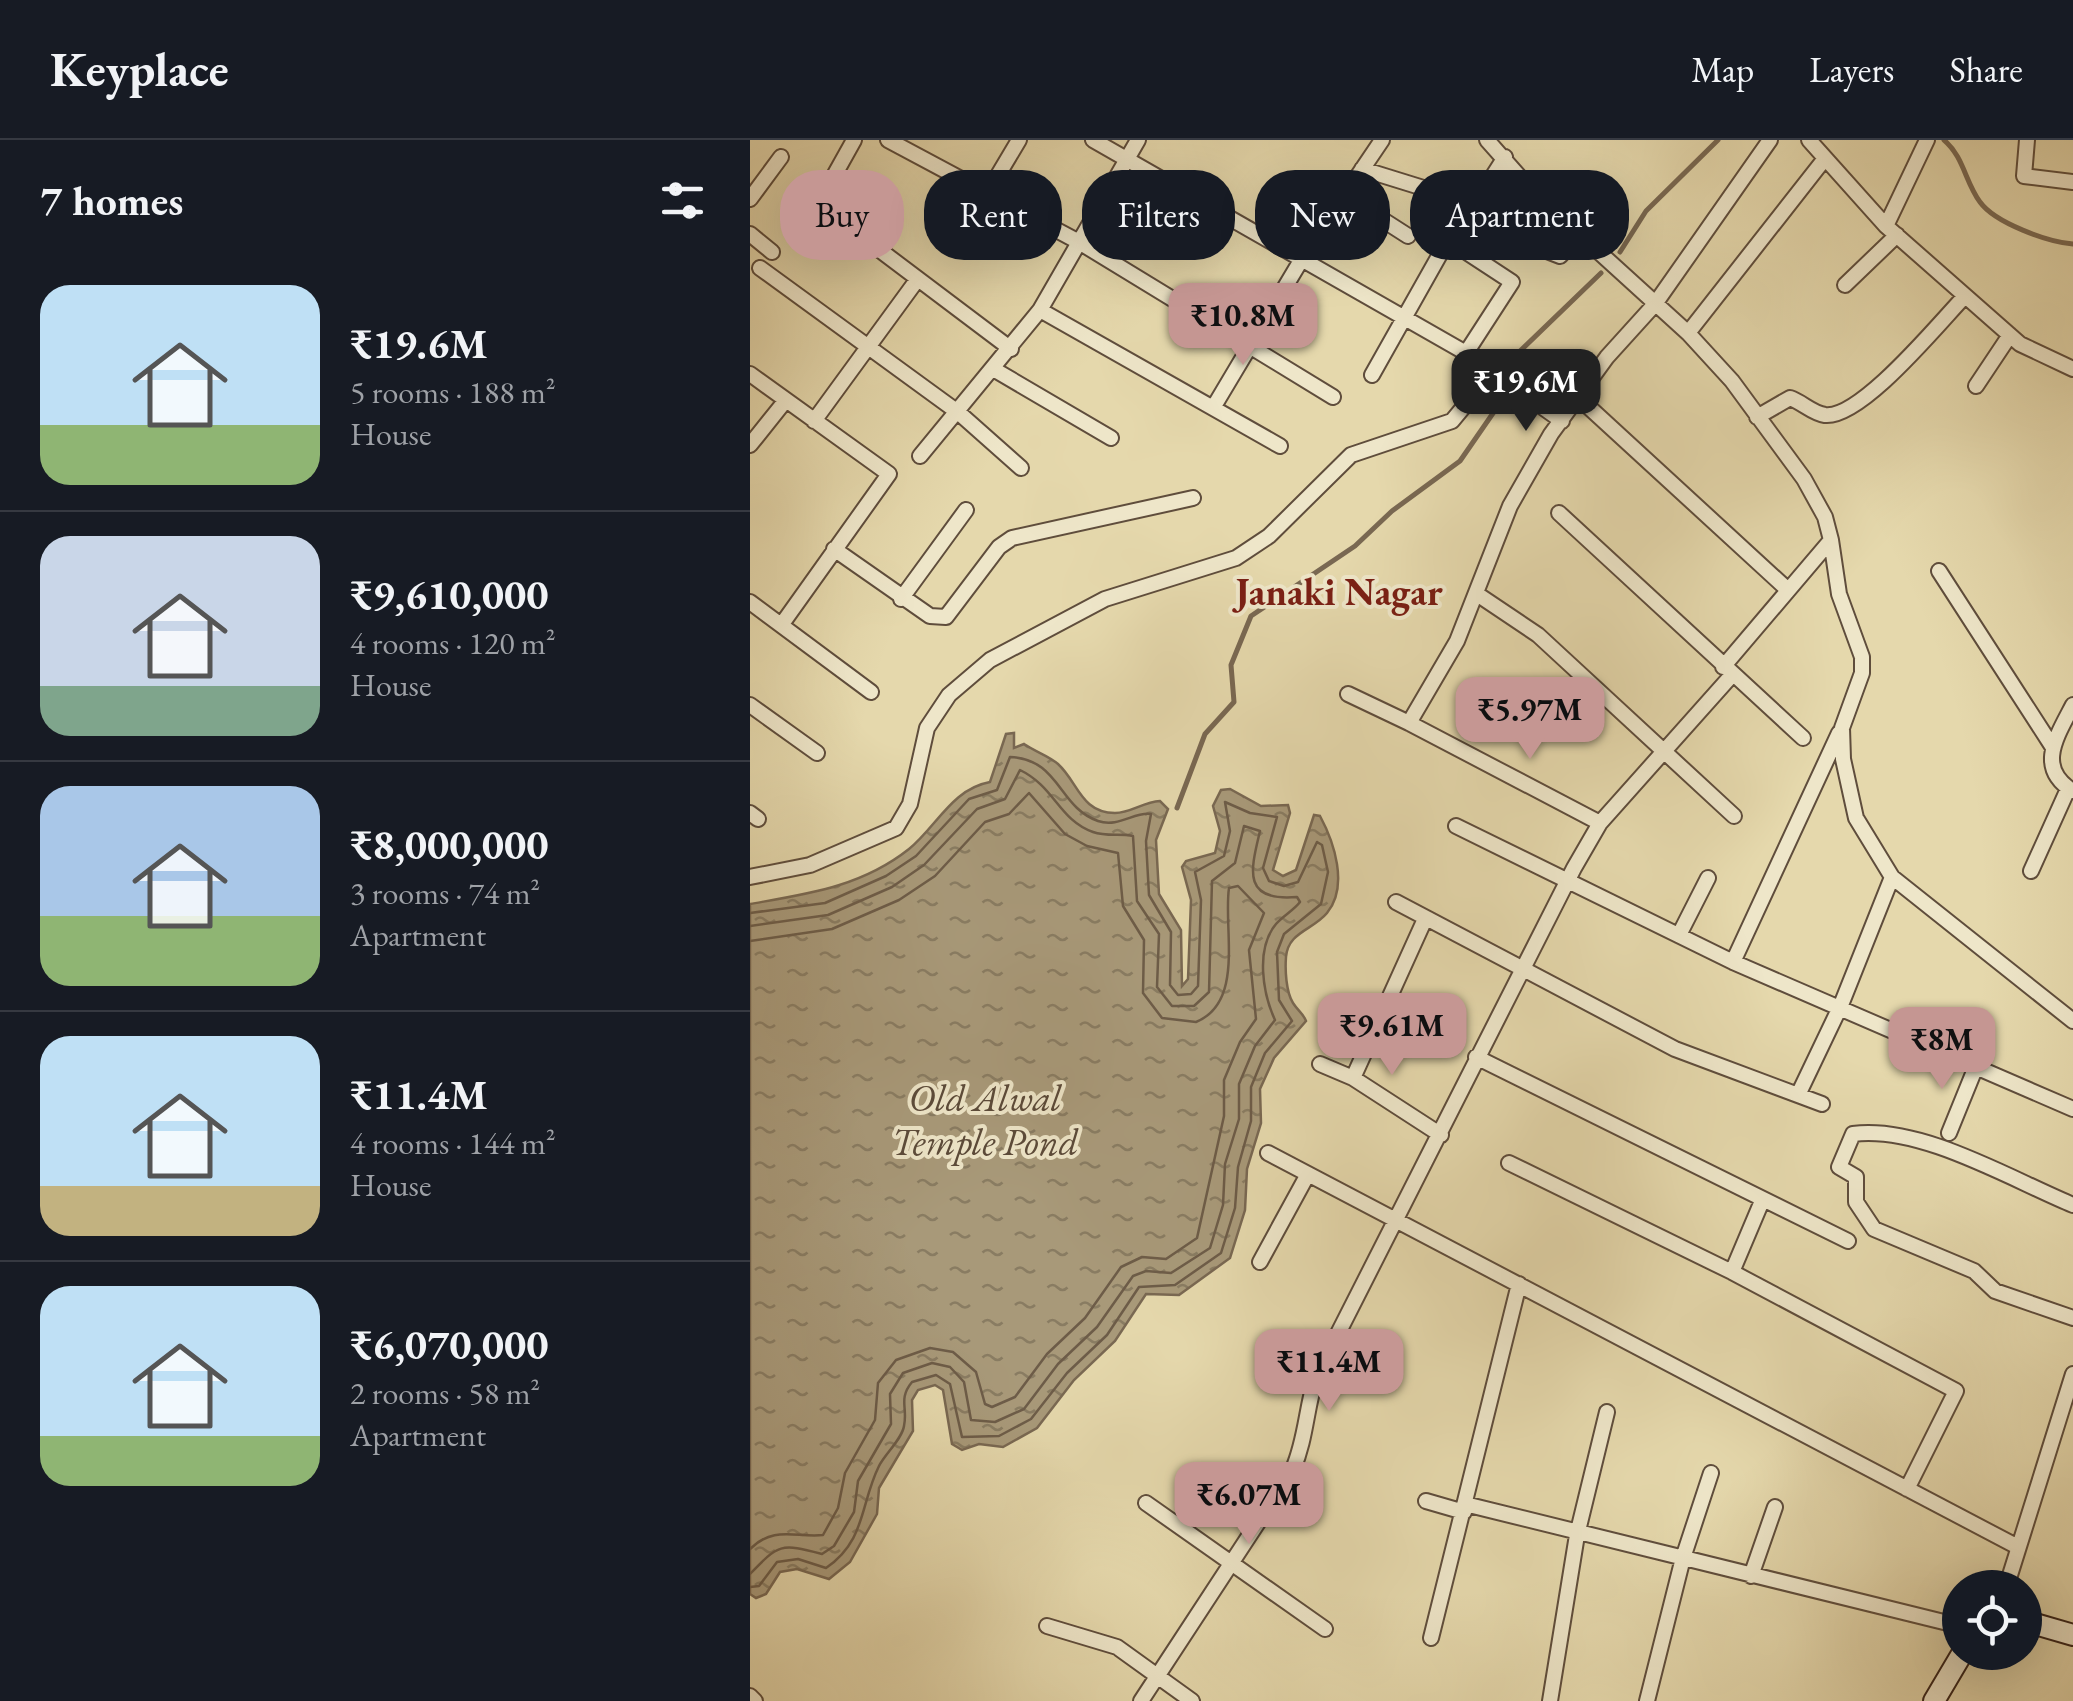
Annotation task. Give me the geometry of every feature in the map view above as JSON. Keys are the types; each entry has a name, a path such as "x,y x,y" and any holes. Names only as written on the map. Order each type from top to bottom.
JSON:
{"main road":[{"path":"2042,1625 2073,1635"},
{"path":"1934,1701 1952,1670"}],"street":[{"path":"854,140 825,192 828,211 1011,348"},
{"path":"888,140 946,170"},
{"path":"1001,170 1018,140"},
{"path":"1093,140 1255,230"},
{"path":"920,456 1040,310 1138,140"},
{"path":"1382,140 1362,169 1475,204 1504,158"},
{"path":"1487,140 1516,170"},
{"path":"1408,722 1457,641 1510,506 1562,421 1607,357 1655,304 1770,140"},
{"path":"1809,140 1823,160 1892,230 1965,296 2010,335 2073,369"},
{"path":"1845,285 1892,230 1927,140"},
{"path":"2027,140 2024,176 2073,182"},
{"path":"750,199 781,157"},
{"path":"1688,333 1823,160"},
{"path":"1390,224 1408,236"},
{"path":"1062,233 1334,398"},
{"path":"750,234 772,252"},
{"path":"1372,375 1448,240 1512,282 1466,354"},
{"path":"1213,408 1301,260"},
{"path":"1310,260 1466,354 1562,421"},
{"path":"1607,260 1688,333 1732,380 1818,502 1831,540 1839,594 1862,658 1862,673 1842,728 1733,962"},
{"path":"760,268 959,413 1021,468"},
{"path":"814,421 917,280"},
{"path":"1757,416 1790,398 1825,415 1846,410 1871,392 1965,296"},
{"path":"1040,310 1280,446"},
{"path":"1976,386 2010,335"},
{"path":"994,370 1110,438"},
{"path":"750,374 889,474 782,624"},
{"path":"750,877 810,865 896,828 910,804 928,728 949,694 990,660 1105,599 1236,558 1269,536 1351,456 1452,421 1496,377"},
{"path":"1580,398 1788,590"},
{"path":"750,445 786,400"},
{"path":"834,549 901,599 930,616 946,616 999,547 1012,538 1193,498"},
{"path":"901,599 966,510"},
{"path":"1559,514 1803,738"},
{"path":"1141,1701 1230,1560 1293,1470 1304,1442 1316,1377 1440,1136 1476,1057 1600,823 1664,752 1831,540"},
{"path":"1939,571 2052,746"},
{"path":"1476,594 1538,635 1734,816"},
{"path":"750,602 871,692"},
{"path":"1348,694 1600,823"},
{"path":"750,705 816,752"},
{"path":"2031,872 2071,790 2053,772 2052,746 2073,705"},
{"path":"1842,728 1843,759 1856,818 1892,877 2073,1021"},
{"path":"1456,826 1733,962 1841,1005 2073,1109"},
{"path":"1798,1095 1841,1005 1892,877"},
{"path":"1679,936 1708,878"},
{"path":"1396,902 1676,1048 1822,1104"},
{"path":"1353,1078 1426,919"},
{"path":"1476,1057 1848,1242"},
{"path":"1320,1064 1353,1078 1440,1136"},
{"path":"1949,1132 1975,1068"},
{"path":"2073,1205 1912,1137 1874,1131 1853,1134 1839,1167 1856,1178 1856,1202 1874,1229 1974,1271 1995,1291 2073,1318"},
{"path":"1268,1153 2018,1547"},
{"path":"1510,1163 1732,1272 1956,1391 1907,1488"},
{"path":"1260,1262 1308,1174"},
{"path":"1732,1272 1762,1201"},
{"path":"1431,1638 1519,1284"},
{"path":"2011,1570 2073,1374"},
{"path":"1550,1701 1576,1535 1607,1412"},
{"path":"1647,1701 1683,1558 1711,1472"},
{"path":"1426,1501 1683,1558 1942,1622"},
{"path":"1146,1503 1325,1629"},
{"path":"1751,1576 1775,1507"},
{"path":"1047,1626 1117,1647 1192,1701"}],"water":[{"name":"Old Alwal Temple Pond","path":"1014,733 1014,748 1024,744 1054,761 1095,808 1121,813 1160,801 1168,809 1156,840 1159,894 1181,930 1182,986 1188,979 1191,900 1182,867 1186,861 1215,853 1220,831 1213,806 1221,790 1230,789 1261,806 1288,805 1290,813 1273,870 1283,876 1296,870 1314,815 1320,816 1337,864 1337,890 1327,913 1291,942 1286,957 1289,993 1306,1021 1274,1058 1260,1089 1261,1123 1247,1169 1245,1210 1230,1258 1179,1295 1146,1294 1115,1341 1074,1380 1037,1428 1003,1447 979,1444 962,1450 952,1444 943,1390 935,1385 918,1390 912,1400 913,1431 879,1488 877,1514 850,1562 829,1579 797,1569 780,1572 766,1594 756,1598 750,1594 750,904 833,887 891,862 919,840 955,800 990,782 1006,734"}],"waterway":[{"path":"1629,238 1646,211 1718,140"},
{"path":"1944,140 1987,210 2023,230 2073,244"},
{"path":"1177,808 1205,734 1234,702 1231,665 1251,616 1355,546 1392,511 1460,461 1498,406 1517,354 1601,273"}],"district":[{"name":"Janaki Nagar","path":"1339,592"}]}
